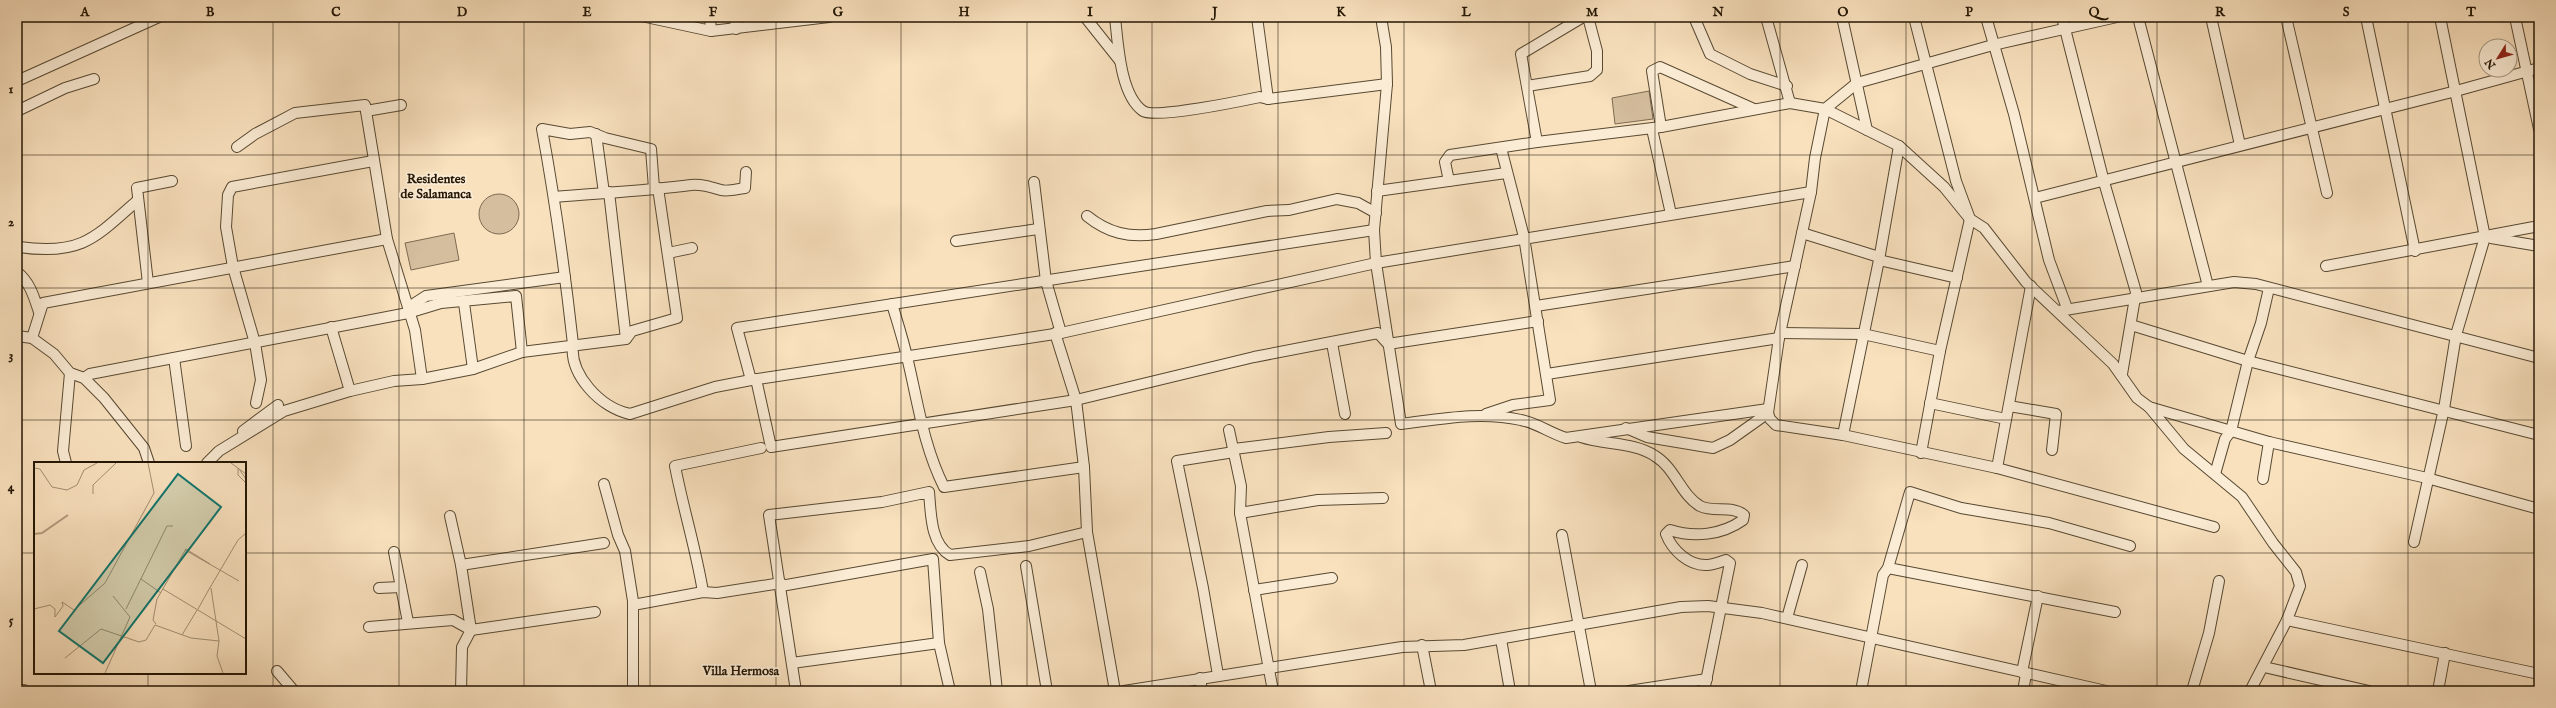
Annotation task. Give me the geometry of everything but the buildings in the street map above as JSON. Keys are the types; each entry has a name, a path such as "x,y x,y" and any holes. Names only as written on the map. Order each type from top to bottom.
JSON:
{"street":[{"path":"17,81 159,17"},
{"path":"646,17 711,31 829,17"},
{"path":"710,17 711,31"},
{"path":"735,17 736,29"},
{"path":"1085,17 1120,61"},
{"path":"1115,17 1122,76 1132,96 1142,111 1151,115 1197,109 1260,97 1268,99 1387,84"},
{"path":"1257,17 1268,99"},
{"path":"1381,17 1386,47 1387,84 1374,230 1376,263 1401,424 1483,415 1513,406 1550,400 1524,238 1506,173 1501,148"},
{"path":"1537,142 1521,54 1583,17"},
{"path":"1527,86 1590,76 1597,70 1597,51 1588,17"},
{"path":"1694,17 1710,54 1750,74 1787,86"},
{"path":"1766,17 1787,86 1790,102"},
{"path":"1842,17 1867,130"},
{"path":"1914,17 1956,181 1970,219 1940,351 1921,452"},
{"path":"1986,17 2035,198 2049,260 2063,309"},
{"path":"2062,17 2104,182 2136,292 2122,374"},
{"path":"2117,17 2065,30 1993,45 1856,83 1825,109 1815,158 1811,192 1779,335 1769,414 1776,425 1843,435 1997,468 2214,527"},
{"path":"2138,17 2174,162 2208,286"},
{"path":"2211,17 2240,145"},
{"path":"2286,17 2313,127 2327,193"},
{"path":"2366,17 2415,251"},
{"path":"2414,542 2427,478 2444,409 2456,335 2485,238 2440,17"},
{"path":"2515,17 2528,71 2539,129"},
{"path":"1671,214 1656,128 1652,70 1660,67 1754,109"},
{"path":"2035,198 2104,182 2174,162 2456,91 2539,68"},
{"path":"17,111 65,88 94,79"},
{"path":"1449,181 1445,162 1450,156 1537,142 1656,128 1790,102 1825,109 1899,146 1944,187 1970,219 1984,228 2031,286 2063,309 2122,374 2137,398 2148,407 2184,449 2247,502 2273,543 2296,572 2300,586 2287,620 2264,667 2250,691"},
{"path":"237,147 255,134 295,113 365,105 373,161 388,239 408,313 415,330 422,379"},
{"path":"366,111 401,105"},
{"path":"219,451 284,411 350,391 394,381 422,379 473,369 522,352 573,344 626,339 632,331 677,318 651,149 590,132 570,134 542,129 554,197 565,277 573,344 572,353 586,385 609,406 619,412 630,414 715,387 1058,333 1376,263 1811,192"},
{"path":"596,134 607,192 626,339"},
{"path":"1843,435 1879,259 1899,146"},
{"path":"256,403 261,380 255,343 233,267 226,227 228,195 232,187 373,161"},
{"path":"554,197 656,188 679,188 691,185 709,186 722,190 745,188 746,172"},
{"path":"1377,191 1506,173"},
{"path":"148,283 137,188 172,181"},
{"path":"1034,182 1038,229 1046,281 1076,400 1084,467 1087,532 1115,691"},
{"path":"1087,216 1106,230 1138,236 1156,234 1267,211 1289,210 1337,199 1358,203 1376,213"},
{"path":"19,247 54,251 88,242 138,200"},
{"path":"2326,266 2485,238 2539,226"},
{"path":"956,241 1038,229"},
{"path":"1374,230 737,328 771,447 1076,400 1254,357 1378,333 1388,344"},
{"path":"1802,233 1879,259 1957,278"},
{"path":"2485,238 2539,246"},
{"path":"32,338 43,303 388,239"},
{"path":"668,253 692,248"},
{"path":"1536,306 1795,266"},
{"path":"17,272 25,279 32,290 39,312"},
{"path":"408,313 412,305 426,296 565,277"},
{"path":"2063,309 2136,299 2234,282 2269,288 2456,335 2539,358"},
{"path":"1997,468 2031,286"},
{"path":"2215,474 2225,439 2231,431 2248,361 2261,323 2269,288"},
{"path":"84,378 90,374 408,313 441,304 516,296 522,352"},
{"path":"464,302 473,369"},
{"path":"892,304 907,356 920,425 934,467 944,487 1084,467"},
{"path":"1388,344 1538,321"},
{"path":"2131,325 2248,361 2444,409 2539,435"},
{"path":"331,327 350,391"},
{"path":"1547,374 1779,335 1863,334 1940,351"},
{"path":"17,336 32,338 54,354 70,373 84,378 104,398 144,448 150,462"},
{"path":"1332,343 1345,414"},
{"path":"174,358 186,446"},
{"path":"66,462 64,451 70,373"},
{"path":"1930,403 2006,419"},
{"path":"208,462 258,418 278,405"},
{"path":"2009,406 2056,414 2052,450"},
{"path":"2148,407 2269,442 2427,478 2539,509"},
{"path":"1483,415 1520,420 1547,428 1556,435 1566,438 1580,437 1626,428 1769,414"},
{"path":"1626,428 1643,436 1713,448 1730,440 1769,414"},
{"path":"1229,430 1242,486 1240,513 1273,691"},
{"path":"1218,675 1204,588 1177,461 1234,450 1329,437 1386,433"},
{"path":"1580,437 1616,443 1655,456 1671,470 1695,503 1707,509 1738,511 1744,515 1743,520 1737,524 1707,534 1691,536 1670,530 1666,534 1669,543 1678,552 1693,562 1708,565 1726,560 1730,563 1704,691"},
{"path":"2263,479 2269,442"},
{"path":"703,592 692,538 682,504 675,466 761,448"},
{"path":"604,484 618,535 625,552 633,606 633,691"},
{"path":"796,691 781,584 769,515 882,502 929,492 933,527 939,545 950,555 1029,546 1087,532"},
{"path":"1861,691 1883,574 1888,568 1910,492 1961,508 2049,523 2130,546"},
{"path":"1240,513 1318,500 1383,498"},
{"path":"450,516 461,564 471,630 462,647 461,691"},
{"path":"1562,535 1590,691"},
{"path":"461,564 604,544"},
{"path":"394,552 408,622"},
{"path":"633,606 703,592 717,593 781,584 933,559 939,643 950,691"},
{"path":"1026,566 1048,691"},
{"path":"1787,618 1802,566"},
{"path":"1888,568 2115,612"},
{"path":"980,572 988,609 997,691"},
{"path":"1254,590 1332,578"},
{"path":"2192,691 2209,633 2220,581"},
{"path":"379,588 401,587"},
{"path":"2023,691 2024,673 2038,596"},
{"path":"1124,691 1269,666 1422,645 1464,645 1681,608 1708,606 1787,618 2106,691"},
{"path":"369,626 408,622 453,620 471,630 595,612"},
{"path":"2287,620 2539,674"},
{"path":"1501,639 1510,691"},
{"path":"792,663 939,643"},
{"path":"1422,645 1431,691"},
{"path":"2438,691 2445,653"},
{"path":"2264,667 2369,691"},
{"path":"277,671 294,691"},
{"path":"1200,678 1202,691"},
{"path":"1629,691 1707,679"}],"shaded area":[{"path":"1649,91 1653,119 1615,124 1612,98"},
{"path":"499,194 513,200 519,214 513,228 499,234 485,228 479,214 485,200"},
{"path":"454,233 459,260 411,270 405,243"}],"district":[{"name":"Residentes de Salamanca","path":"436,186"},
{"name":"Villa Hermosa","path":"741,671"}]}
